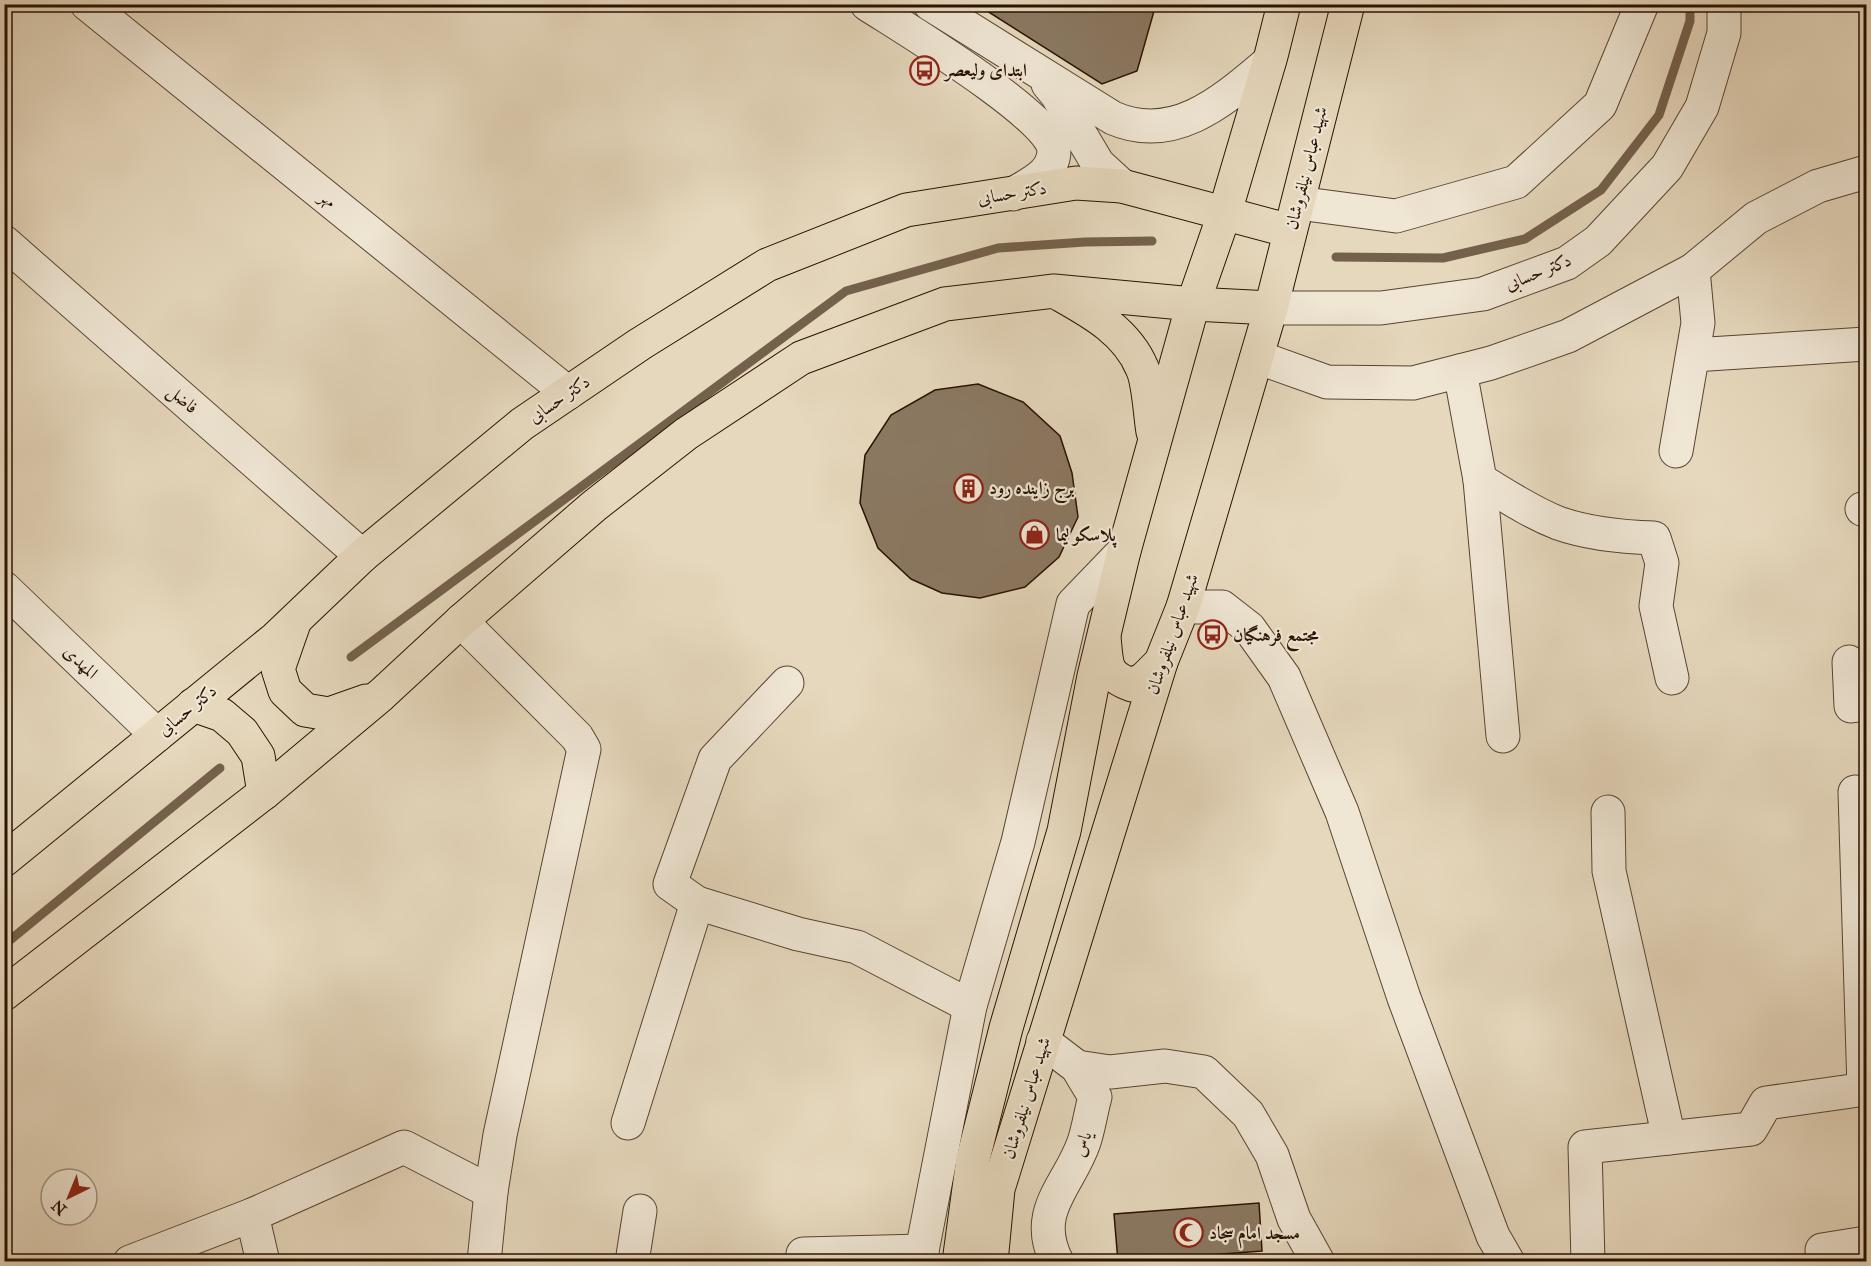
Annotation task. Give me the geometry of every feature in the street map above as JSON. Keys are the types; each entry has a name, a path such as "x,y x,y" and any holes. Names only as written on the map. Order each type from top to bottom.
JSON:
{"main road":[{"name":"شهید عباس نیلفروشان","path":"959,1262 973,1159 1006,1028 1064,831 1094,676 1124,551 1193,304 1225,212 1284,4"},
{"name":"شهید عباس نیلفروشان","path":"991,1262 998,1189 1161,662 1183,607 1272,308 1348,4"},
{"name":"دکتر حسابی","path":"4,860 294,623 362,556 522,424 640,344 767,265 906,210 1076,183 1122,186 1225,212 1294,217"},
{"path":"4,994 264,794 381,695 461,621 594,506 686,434 801,358 945,304 1054,291 1193,304 1272,308"},
{"path":"1054,291 1094,314 1125,339 1143,369 1154,442"},
{"path":"294,623 278,669 285,691 305,710 329,714 381,695"},
{"path":"1104,635 1107,665 1116,680 1132,685 1144,679 1161,662"},
{"path":"193,705 222,715 242,732 258,756 264,794"}],"street":[{"name":"مهر","path":"87,4 568,393"},
{"path":"867,4 1026,111 1047,134 1054,147 1052,162 1045,174 1013,194"},
{"path":"930,4 1103,112 1137,127 1163,126 1199,115 1224,100 1269,62"},
{"path":"1294,217 1396,216 1516,182 1600,105 1642,4"},
{"name":"دکتر حسابی","path":"1272,308 1381,308 1483,294 1567,263 1599,241 1667,167 1702,106 1724,33 1724,4"},
{"path":"1038,72 1057,95 1098,164 1122,186"},
{"path":"1257,357 1327,382 1413,383 1491,363 1568,336 1693,270 1756,218 1818,186 1866,172"},
{"name":"فاضل","path":"4,242 362,556"},
{"path":"1676,451 1698,323 1693,270"},
{"path":"1693,355 1866,344"},
{"path":"1460,371 1479,480 1503,736"},
{"path":"1479,480 1534,512 1558,523 1610,536 1654,538 1662,562 1656,606 1672,678"},
{"path":"803,1254 922,1256 970,1006 1018,842 1073,604 1124,551"},
{"name":"المهدی","path":"4,588 157,735"},
{"path":"1183,607 1222,608 1249,628 1284,677 1342,812 1404,998 1493,1236 1508,1262"},
{"path":"461,621 577,737 584,749 503,1124 491,1192 484,1262"},
{"path":"1849,662 1851,706 1866,704"},
{"path":"787,683 715,759 670,884 697,903 798,934 857,946 970,1006"},
{"path":"1588,1262 1586,1147 1751,1129 1766,1103 1865,1089 1863,923 1855,792"},
{"path":"1608,812 1609,871 1668,1138"},
{"path":"628,1123 697,903"},
{"name":"یاس","path":"1043,1041 1077,1068 1095,1096 1085,1140 1074,1167 1054,1200 1047,1224 1057,1262"},
{"path":"1077,1068 1110,1072 1165,1066 1204,1072 1248,1114 1272,1155 1294,1219 1318,1262"},
{"path":"130,1262 252,1215 404,1147 491,1192"},
{"path":"632,1262 640,1211"},
{"path":"252,1215 263,1262"},
{"path":"1822,1250 1866,1244"}],"building":[{"path":"976,4 1156,4 1137,71 1102,84"},
{"name":"برج زاینده رود","path":"978,384 1023,402 1060,436 1072,473 1078,517 1059,557 1025,587 980,598 942,593 911,579 878,548 860,503 865,455 891,415 935,390"},
{"name":"مسجد امام سجاد","path":"1259,1203 1262,1251 1118,1262 1114,1214"}],"waterway":[{"path":"1336,257 1443,258 1525,239 1601,190 1659,115 1690,21 1690,4"},
{"path":"351,657 846,291 998,248 1085,242 1152,241"},
{"path":"4,945 220,768"}],"place":[{"name":"ابتدای ولیعصر","path":"924,70"},
{"name":"برج زاینده رود","path":"968,488"},
{"name":"پلاسکو لیما","path":"1035,535"},
{"name":"مجتمع فرهنگیان","path":"1212,635"},
{"name":"مسجد امام سجاد","path":"1188,1233"}]}
